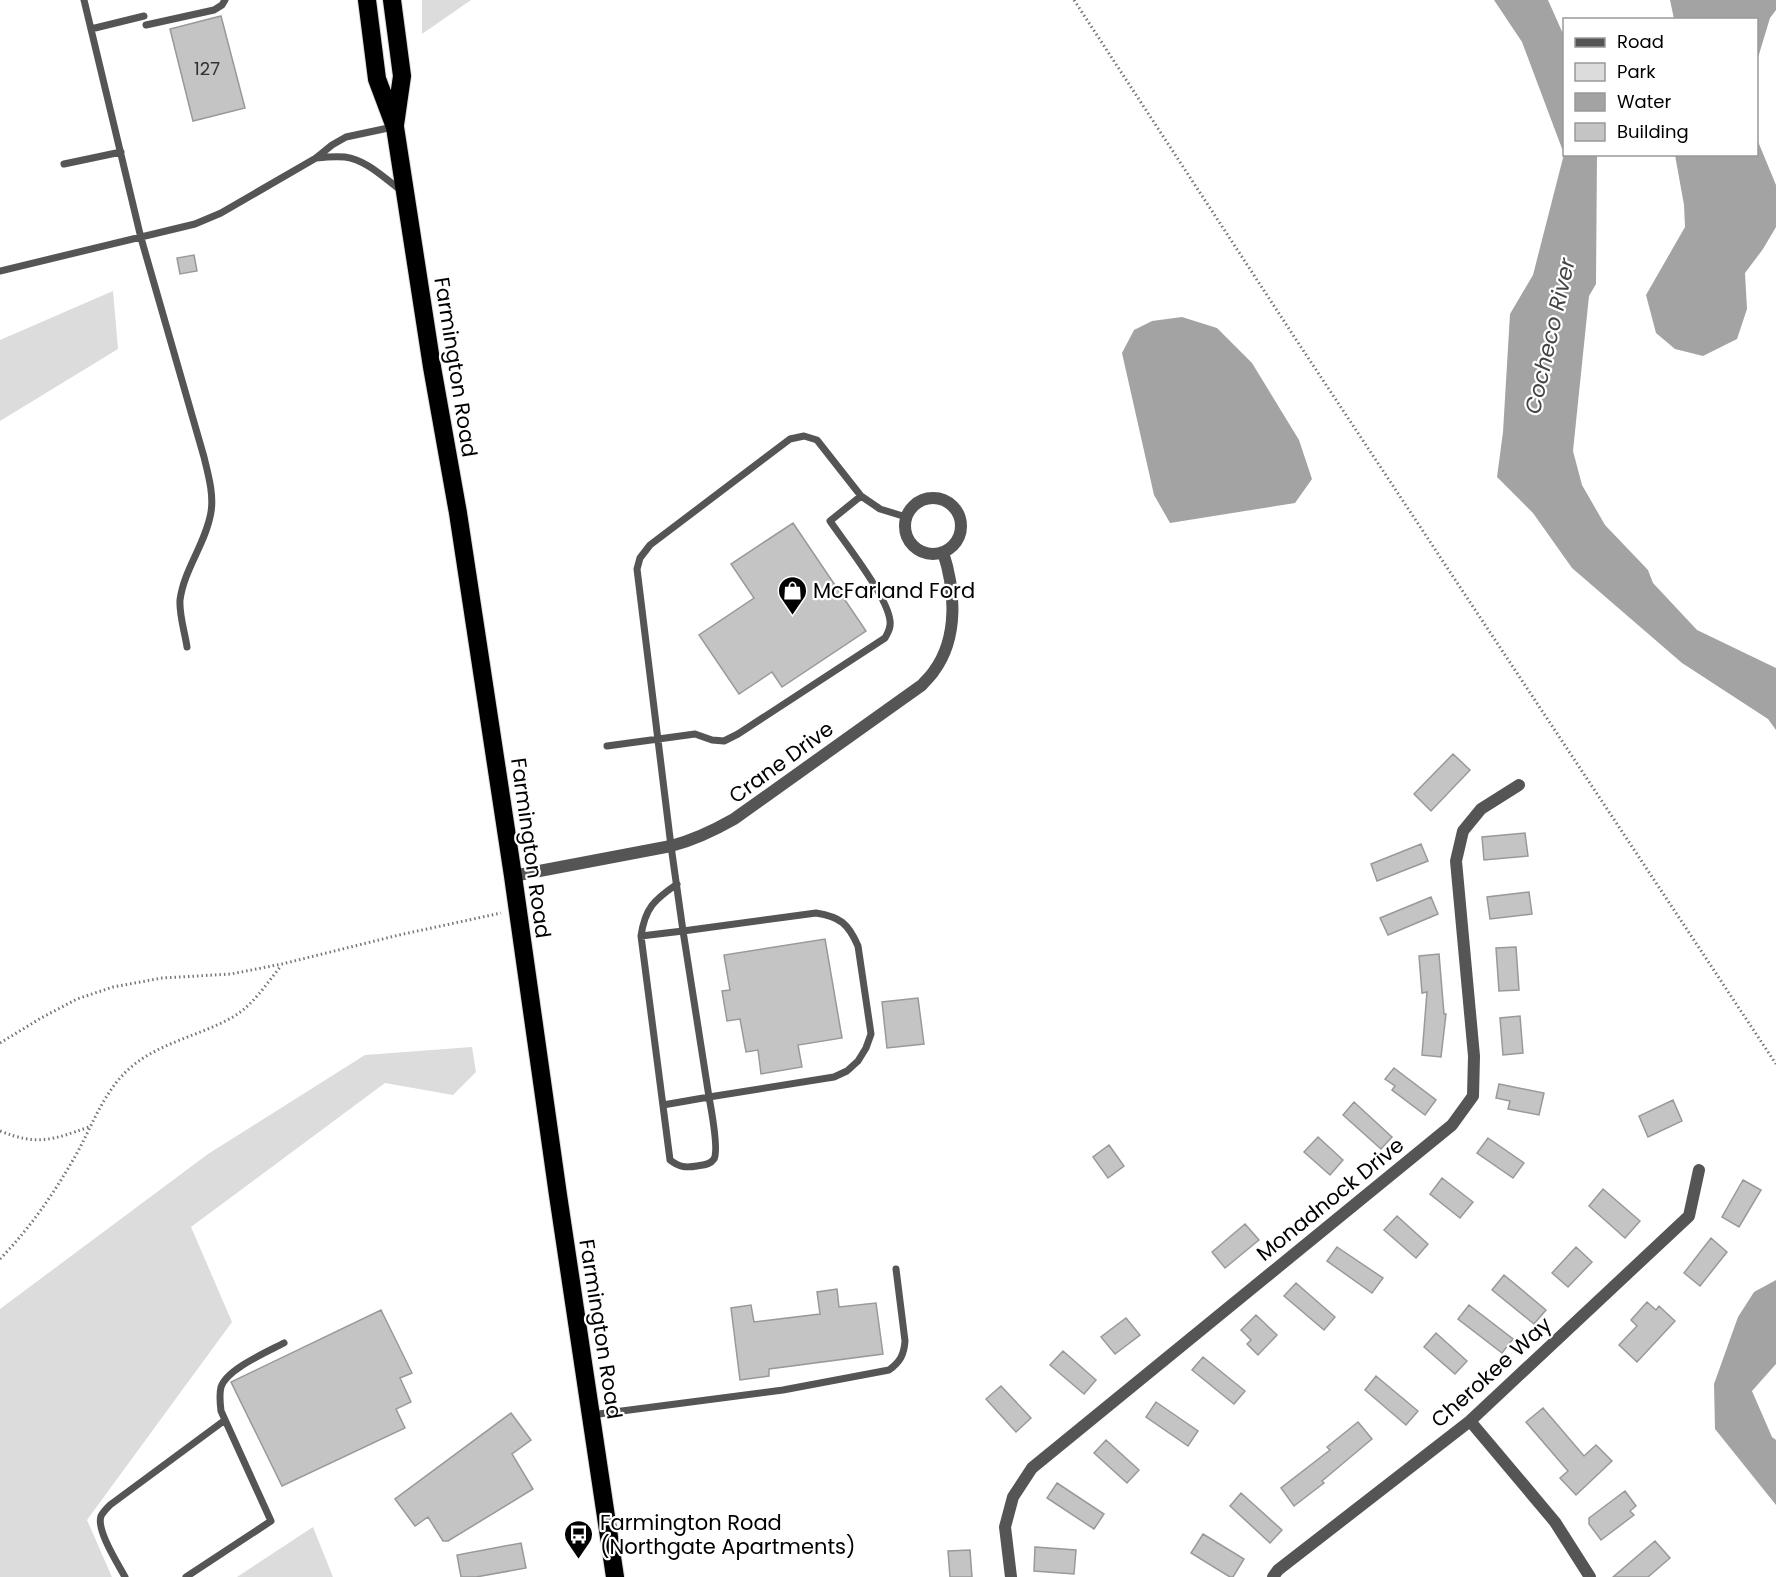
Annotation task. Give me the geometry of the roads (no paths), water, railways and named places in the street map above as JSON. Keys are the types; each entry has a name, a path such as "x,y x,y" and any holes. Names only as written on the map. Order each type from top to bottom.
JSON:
{"highway":[{"name":"Farmington Road","path":"367,0 377,79 395,127 458,513 615,1577"},
{"name":"Farmington Road","path":"392,0 402,75 395,127"}],"street":[{"path":"930,497 947,501 954,507 961,523 960,532 951,547 944,552 935,554 917,550 906,537 904,526 906,517 914,504 921,499 930,497"},
{"name":"Crane Drive","path":"513,876 694,840 734,819 922,685 934,671 949,637 953,597 944,552"},
{"name":"Monadnock Drive","path":"1011,1577 1005,1527 1013,1497 1032,1468 1452,1125 1473,1096 1474,1056 1456,861 1463,831 1481,809 1519,785"},
{"name":"Cherokee Way","path":"1273,1577 1278,1570 1470,1421 1689,1216 1699,1170"},
{"path":"1470,1421 1556,1522 1590,1577"}],"lane":[{"path":"84,0 141,238 210,485 212,510 184,582 180,603 187,647"},
{"path":"146,24 214,10 225,0"},
{"path":"91,29 144,16"},
{"path":"0,271 141,238 210,219 316,158 346,137 395,127"},
{"path":"64,164 121,152"},
{"path":"316,158 345,157 358,161 372,168 405,193"},
{"path":"677,884 660,895 648,908 641,936 670,1160 678,1166 687,1167 707,1164 714,1159 716,1150 709,1097 683,931 677,884 671,846 636,569 640,558 650,544 790,439 804,436 818,441 861,496 880,508 906,517"},
{"path":"607,746 696,734 712,740 724,741 885,638 891,623 884,601 830,521 861,496"},
{"path":"641,936 816,913 831,916 844,922 858,946 871,1034 858,1061 847,1071 834,1077 663,1105"},
{"path":"591,1415 783,1390 889,1370 900,1362 905,1341 896,1269"},
{"path":"186,1577 271,1521 220,1411 219,1397 222,1384 231,1373 284,1343"},
{"path":"125,1577 102,1533 100,1523 102,1515 110,1504 225,1420"}],"water":[{"path":"1494,0 1548,0 1563,34 1563,151 1522,42"},
{"path":"1670,0 1776,0 1776,10 1770,18 1758,58 1758,18 1674,18"},
{"path":"1758,141 1776,185 1776,227 1745,273 1747,309 1737,339 1703,356 1675,349 1656,333 1646,295 1685,227 1684,205 1675,156 1758,156"},
{"name":"Cocheco River","path":"1563,156 1597,156 1596,284 1589,296 1573,451 1582,485 1605,525 1648,570 1653,583 1697,630 1776,668 1776,730 1768,719 1682,663 1572,568 1533,513 1497,477 1503,432 1510,314 1533,275"},
{"path":"1182,317 1217,328 1252,363 1299,440 1312,479 1295,503 1170,523 1154,495 1122,353 1134,330 1152,321"},
{"path":"1776,1280 1776,1364 1752,1391 1772,1437 1776,1440 1776,1505 1715,1429 1714,1384 1738,1317 1754,1292"}],"place":[{"name":"McFarland Ford","path":"792,616"},
{"name":"Farmington Road (Northgate Apartments)","path":"579,1560"}]}
